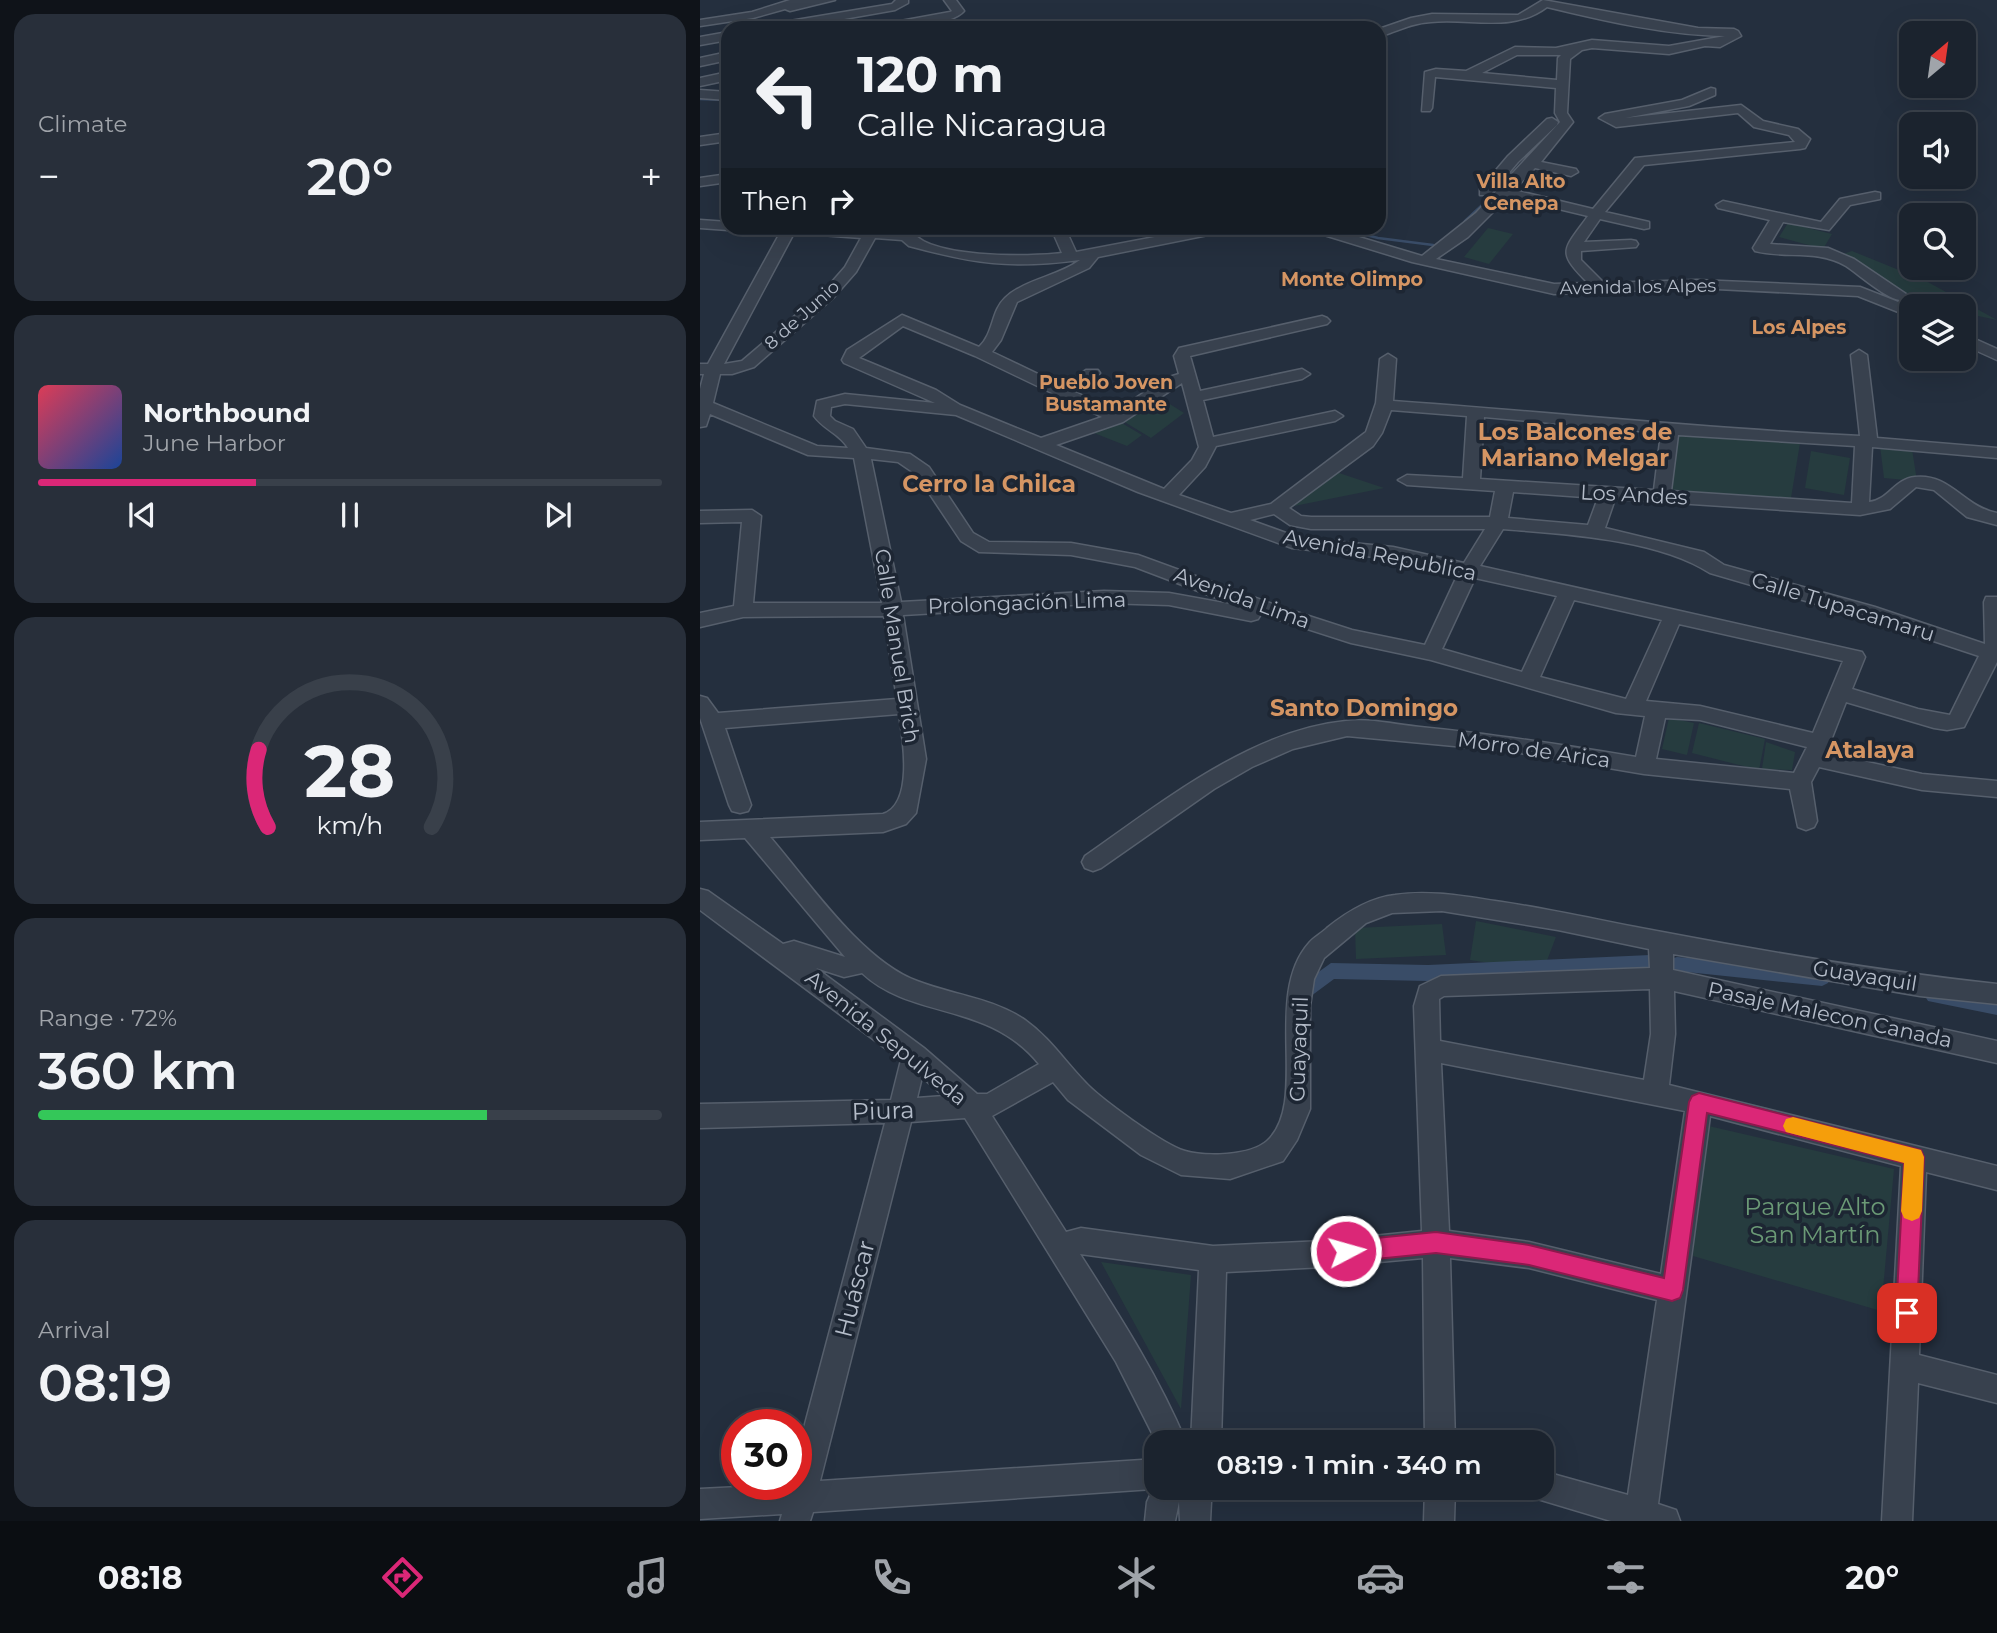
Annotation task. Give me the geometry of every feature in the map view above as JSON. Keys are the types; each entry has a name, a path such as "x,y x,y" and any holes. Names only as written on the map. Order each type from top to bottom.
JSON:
{"street":[{"path":"753,15 802,0"},
{"path":"700,23 829,0"},
{"path":"920,21 956,14 958,11 950,0"},
{"path":"807,21 901,2"},
{"path":"1386,30 1450,15 1519,18 1529,15 1540,5 1552,3 1596,15 1698,32 1734,33 1735,36 1720,43 1705,42 1668,50 1592,44 1556,52 1515,51 1468,75"},
{"path":"753,15 755,21"},
{"path":"700,41 721,37"},
{"path":"1437,245 1453,242 1533,164 1567,122 1561,113 1564,58 1578,47"},
{"path":"700,62 721,58"},
{"path":"1426,108 1429,75 1436,73 1563,85"},
{"path":"700,82 721,78"},
{"path":"1600,287 1574,261 1573,247 1595,214 1640,161 1800,145 1802,139 1793,132 1759,124 1741,109 1616,123 1605,118 1685,103 1711,92"},
{"path":"700,94 721,96"},
{"path":"1425,261 1561,113"},
{"path":"700,141 721,138"},
{"path":"1533,164 1571,172"},
{"path":"700,182 721,179"},
{"path":"1503,192 1644,225"},
{"path":"1723,205 1824,227 1845,202 1875,196"},
{"path":"1779,217 1760,248 1823,251 1849,262 1899,296"},
{"path":"700,224 721,226"},
{"path":"703,414 709,380 706,370 788,235"},
{"name":"8 de Junio","path":"706,370 732,369 748,364 829,294 850,269 870,235"},
{"path":"907,235 914,243 985,260 1024,261 1094,252 1185,235"},
{"path":"1061,235 1070,255"},
{"name":"Avenida los Alpes","path":"1339,235 1425,261 1554,289 1697,284 1842,291 1874,296 1899,307"},
{"path":"1573,247 1631,244"},
{"path":"981,352 994,343 1005,308 1012,299 1084,265 1094,252"},
{"name":"Avenida los Alpes","path":"1842,291 1899,317"},
{"path":"959,410 930,393 850,360 853,354 902,320 981,352 1117,418"},
{"path":"1168,496 1205,456 1208,443 1182,356 1185,351 1322,321"},
{"path":"1976,345 1997,355"},
{"path":"1976,354 1997,364"},
{"path":"1859,355 1866,442 1860,509 1886,503 1901,486 1908,483 1926,482 1951,492 1959,504 1973,513 1997,519"},
{"path":"1231,519 1277,508 1367,442 1375,433 1385,405 1388,359"},
{"path":"1063,393 1092,373"},
{"path":"1195,397 1302,374"},
{"path":"1041,444 1117,418 1172,381 1188,377"},
{"name":"Avenida Republica","path":"862,455 847,433 829,425 821,416 823,404 845,399 959,410 1168,496 1298,544 1393,553 1854,657 1838,692"},
{"path":"1385,405 1997,453"},
{"path":"1471,485 1476,412"},
{"name":"Avenida Lima","path":"703,414 814,451 890,455 915,464 923,471 967,537 985,548 1071,549 1138,561 1274,612 1351,636 1431,653 1632,709 1700,713 1922,782 1997,789"},
{"path":"1208,443 1335,416"},
{"path":"1662,497 1670,429"},
{"name":"Calle Manuel Brich","path":"750,828 883,823 898,818 908,807 916,759 893,609 862,455"},
{"name":"Los Andes","path":"1407,480 1860,509"},
{"path":"1431,653 1468,570 1496,523 1506,496 1504,487"},
{"path":"1595,531 1608,494"},
{"name":"Calle Tupacamaru","path":"1277,508 1296,521 1311,523 1496,523 1595,531 1697,556 1717,569 1995,649"},
{"path":"700,517 752,516 743,610"},
{"path":"1528,681 1567,594"},
{"name":"Prolongación Lima","path":"700,620 743,610 893,609 1104,597 1169,599 1227,608 1351,636"},
{"path":"1806,821 1800,782 1816,750 1838,692 1953,723 1962,716 1995,649 1993,603"},
{"path":"1632,709 1673,617"},
{"path":"700,703 713,721 740,805"},
{"path":"713,721 908,706"},
{"path":"1644,766 1656,712"},
{"name":"Morro de Arica","path":"1093,862 1206,783 1245,761 1288,742 1347,728 1508,743 1644,766 1800,782"},
{"path":"700,831 750,828"},
{"name":"Guayaquil","path":"750,828 848,945 876,971 909,989 984,1010 1015,1026 1040,1047 1077,1091 1150,1146 1181,1163 1230,1167 1274,1152 1288,1132 1297,1110 1298,1006 1302,979 1316,951 1358,916 1392,904 1442,902 1558,920 1661,942 1920,986 1997,995"},
{"name":"Avenida Sepulveda","path":"700,898 782,955 915,1056 971,1106 1126,1352 1166,1430"},
{"path":"1656,1093 1662,1034 1661,942"},
{"path":"782,955 794,951 845,968 867,962"},
{"name":"Pasaje Malecon Canada","path":"1428,1050 1428,993 1441,986 1663,978 1997,1052"},
{"path":"1440,1430 1428,1050 1699,1102 1997,1178"},
{"name":"Huáscar","path":"797,1510 915,1056"},
{"name":"Piura","path":"700,1116 900,1111 990,1105 1057,1067"},
{"path":"1554,1489 1653,1517 1672,1290 1699,1102"},
{"path":"1897,1521 1914,1157"},
{"path":"1061,1247 1081,1241 1213,1259 1324,1254 1436,1242 1529,1255 1672,1290"},
{"path":"1206,1430 1213,1259"},
{"path":"1904,1365 1997,1389"},
{"path":"700,1504 797,1510 1144,1475"},
{"path":"1160,1521 1163,1500"},
{"path":"1195,1500 1195,1521"},
{"path":"1439,1521 1440,1500"}],"green space":[{"path":"1788,223 1832,234 1823,249 1779,237"},
{"path":"1488,228 1513,234 1489,264 1464,257"},
{"path":"1852,251 1899,270 1899,280 1924,280 1950,294 1905,294 1840,255"},
{"path":"1976,308 1997,320 1976,316"},
{"path":"1157,396 1184,413 1151,438 1123,421"},
{"path":"1120,422 1142,435 1127,446 1094,433"},
{"path":"1673,434 1800,443 1791,498 1669,491"},
{"path":"1880,446 1912,449 1917,481 1884,478"},
{"path":"1811,451 1850,458 1844,495 1805,488"},
{"path":"1333,471 1384,488 1289,507"},
{"path":"1669,718 1694,723 1687,755 1662,749"},
{"path":"1699,723 1765,739 1759,770 1692,753"},
{"path":"1766,742 1795,752 1792,770 1762,769"},
{"path":"1476,921 1556,937 1543,971 1470,960"},
{"path":"1442,924 1446,955 1356,959 1355,928"},
{"name":"Parque Alto San Martín","path":"1700,1124 1894,1169 1881,1311 1693,1256"},
{"path":"1101,1262 1191,1275 1181,1409"}],"waterway":[{"path":"700,99 721,100"},
{"path":"1548,135 1559,122"},
{"path":"1465,221 1495,193"},
{"path":"1366,235 1433,245"},
{"path":"1301,994 1331,971 1428,973 1650,962"},
{"path":"1677,964 1822,978"},
{"path":"1934,996 1997,1007"}],"slow traffic":[{"path":"1793,1126 1914,1157 1912,1211"}],"district":[{"name":"Villa Alto Cenepa","path":"1521,192"},
{"name":"Monte Olimpo","path":"1352,279"},
{"name":"Los Alpes","path":"1799,327"},
{"name":"Pueblo Joven Bustamante","path":"1106,393"},
{"name":"Los Balcones de Mariano Melgar","path":"1575,445"},
{"name":"Cerro la Chilca","path":"989,484"},
{"name":"Santo Domingo","path":"1364,708"},
{"name":"Atalaya","path":"1870,750"}],"route":[{"path":"1346,1251 1436,1242 1529,1255 1672,1290 1699,1102 1914,1157 1907,1313"}]}
